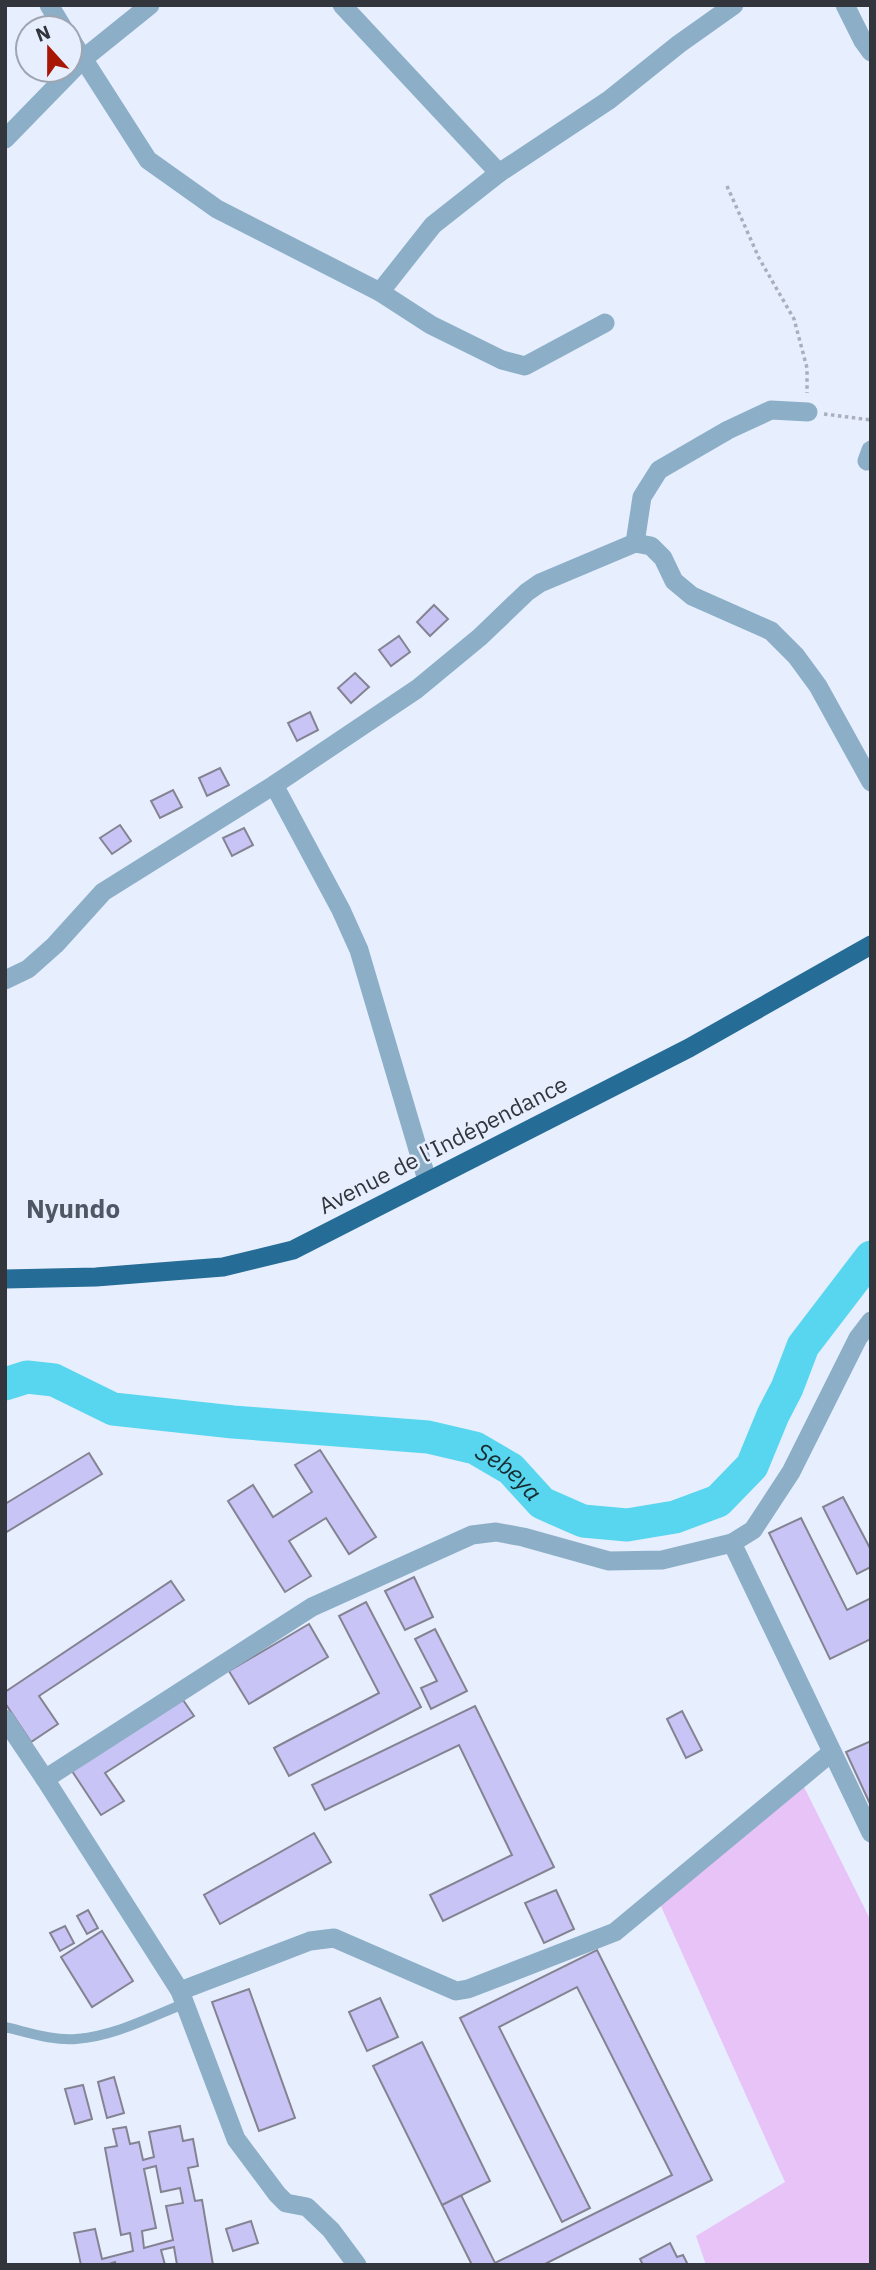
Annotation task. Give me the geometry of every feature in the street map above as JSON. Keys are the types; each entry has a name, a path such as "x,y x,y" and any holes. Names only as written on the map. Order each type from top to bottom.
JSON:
{"highway":[{"name":"Avenue de l'Indépendance","path":"5,1279 96,1278 223,1267 293,1250 689,1048 871,945"}],"street":[{"path":"84,58 150,5"},
{"path":"342,5 499,173"},
{"path":"380,292 433,225 499,173 609,100 679,44 734,5"},
{"path":"845,5 871,52"},
{"path":"84,61 148,160 217,209 380,292 431,325 502,360 525,366 605,323"},
{"path":"5,139 59,84"},
{"path":"635,543 642,497 659,470 728,430 771,410 808,412"},
{"path":"5,980 28,969 55,945 103,891 274,785 417,688 480,637 527,592 540,583 635,543 651,546 663,558 674,581 692,596 771,631 796,656 818,686 871,782"},
{"path":"274,785 359,950 427,1180"},
{"path":"45,1779 312,1607 472,1535 496,1532 523,1537 609,1561 662,1560 732,1543 753,1530 791,1472 858,1338 871,1321"},
{"path":"732,1543 871,1833"},
{"path":"5,1718 183,1997 236,2139 277,2194 286,2203 307,2207 331,2230 357,2265"},
{"path":"183,1997 310,1941 324,1938 334,1938 456,1991 468,1989 615,1932 832,1752"}],"lane":[{"path":"5,2027 74,2039 102,2035 136,2024 183,1997"}],"path":[{"path":"727,186 759,258 793,319 807,368 808,412 871,420"}],"shaded area":[{"path":"804,1787 871,1921 871,2265 706,2265 696,2236 785,2182 660,1904"}],"building":[{"path":"434,605 448,619 430,636 417,622"},
{"path":"399,636 410,652 391,666 379,650"},
{"path":"355,673 369,687 351,703 338,688"},
{"path":"310,712 318,730 297,741 288,723"},
{"path":"220,768 229,785 207,796 199,778"},
{"path":"173,790 182,807 160,818 151,801"},
{"path":"120,825 131,841 112,854 100,838"},
{"path":"244,828 253,845 232,856 223,838"},
{"path":"320,1450 376,1537 349,1554 326,1518 289,1541 311,1576 285,1592 228,1501 253,1485 273,1517 312,1492 295,1465"},
{"path":"89,1453 102,1474 5,1533 5,1504"},
{"path":"843,1497 871,1550 871,1567 857,1574 823,1507"},
{"path":"801,1518 847,1610 871,1598 871,1639 830,1659 769,1533"},
{"path":"414,1577 433,1617 405,1630 385,1591"},
{"path":"171,1581 184,1600 39,1696 58,1724 31,1742 5,1703 5,1692"},
{"path":"366,1602 421,1707 289,1776 274,1748 379,1693 339,1616"},
{"path":"309,1624 328,1657 249,1704 229,1671"},
{"path":"435,1629 467,1691 431,1709 421,1688 437,1681 415,1639"},
{"path":"181,1697 194,1716 105,1773 124,1801 101,1815 70,1768"},
{"path":"475,1706 554,1867 443,1921 430,1895 512,1855 459,1745 325,1810 312,1785"},
{"path":"682,1711 702,1750 686,1758 667,1719"},
{"path":"871,1741 871,1806 846,1752"},
{"path":"314,1833 331,1862 220,1924 204,1895"},
{"path":"556,1890 574,1929 544,1943 525,1903"},
{"path":"88,1910 98,1928 87,1934 77,1916"},
{"path":"65,1926 74,1943 60,1951 50,1933"},
{"path":"102,1931 133,1981 92,2007 61,1957"},
{"path":"597,1950 712,2180 543,2265 472,2265 442,2205 461,2195 495,2263 672,2175 577,1987 499,2027 590,2208 562,2222 460,2018"},
{"path":"249,1989 295,2118 259,2131 212,2002"},
{"path":"380,1998 398,2037 367,2051 349,2012"},
{"path":"422,2042 490,2181 442,2205 373,2066"},
{"path":"114,2077 124,2113 107,2118 98,2082"},
{"path":"83,2085 92,2119 75,2124 65,2089"},
{"path":"180,2126 183,2141 193,2139 198,2166 188,2168 195,2201 202,2200 213,2265 177,2265 174,2247 161,2250 165,2265 116,2265 115,2262 106,2265 81,2265 74,2233 95,2229 102,2259 133,2251 130,2233 121,2235 105,2148 117,2146 113,2129 126,2127 130,2144 139,2142 143,2160 154,2157 149,2132","holes":["156,2166 161,2192 180,2188 183,2203 166,2206 173,2240 144,2248 142,2231 156,2228 144,2169"]},
{"path":"251,2221 258,2243 233,2251 226,2229"},
{"path":"670,2243 677,2257 683,2255 688,2265 643,2265 640,2259"}],"waterway":[{"name":"Sebeya","path":"5,1384 27,1377 54,1380 113,1409 233,1422 428,1437 475,1448 511,1469 542,1503 583,1521 627,1525 675,1517 718,1501 752,1466 803,1346 871,1257"}],"district":[{"name":"Nyundo","path":"73,1209"}]}
